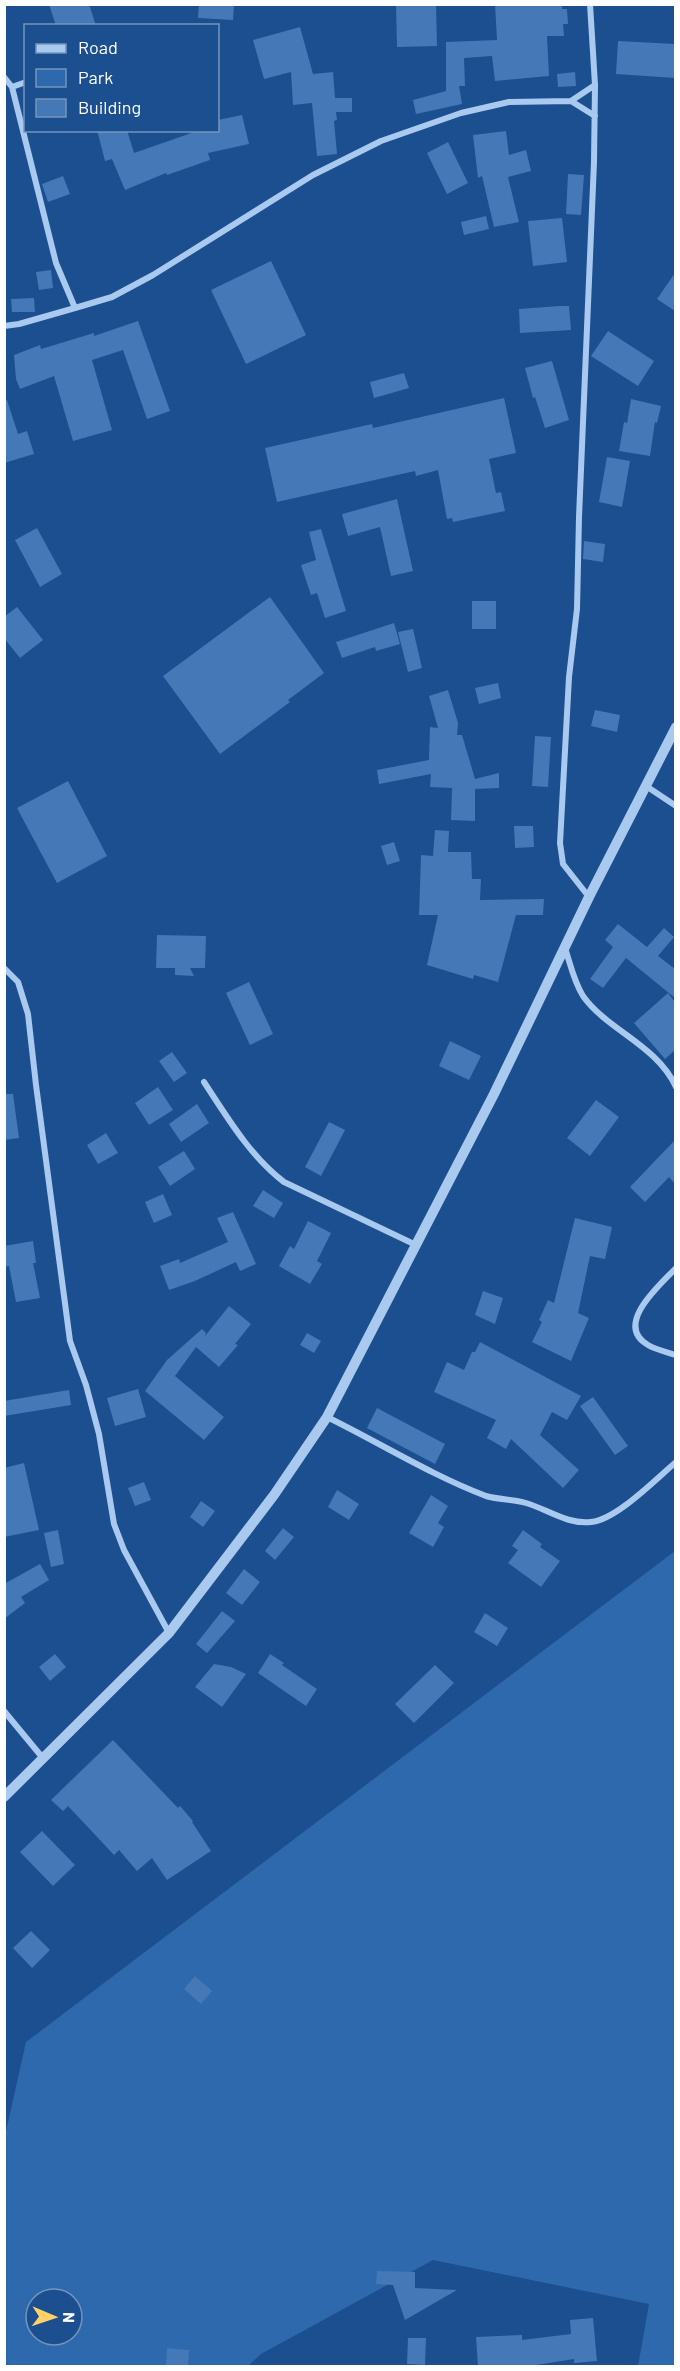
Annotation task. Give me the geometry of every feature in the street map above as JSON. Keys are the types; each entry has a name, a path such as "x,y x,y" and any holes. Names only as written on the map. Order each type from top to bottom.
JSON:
{"street":[{"path":"589,897 563,864 560,843 568,699 577,609 595,116 590,4"},
{"path":"4,77 12,87 56,263 75,308"},
{"path":"12,87 24,82"},
{"path":"4,326 19,324 112,297 153,275 313,175 381,141 461,113 509,102 572,101 595,85"},
{"path":"572,101 595,116"},
{"path":"4,1797 169,1633 274,1495 327,1417 494,1094 564,947 675,727"},
{"path":"646,786 675,806"},
{"path":"564,947 577,984 584,996 595,1009 639,1043 671,1077 675,1088"},
{"path":"4,968 18,982 28,1014 69,1341 86,1385 99,1434 114,1524 124,1550 169,1633"},
{"path":"204,1082 236,1130 269,1171 284,1182 416,1245"},
{"path":"675,1268 639,1309 636,1319 639,1337 648,1345 675,1355"},
{"path":"327,1417 389,1450 486,1496 505,1501 525,1502 569,1520 590,1522 605,1518 640,1494 675,1462"},
{"path":"4,1711 42,1757"}],"green space":[{"path":"675,1551 675,2366 638,2366 649,2304 433,2260 261,2354 248,2366 5,2366 5,2136 26,2042"}],"building":[{"path":"49,4 89,4 95,24 55,24"},
{"path":"199,4 234,4 233,20 198,18"},
{"path":"396,4 436,4 437,46 397,47"},
{"path":"495,4 562,4 562,9 567,9 568,24 563,24 564,36 547,36 549,76 495,81 492,56 464,58 465,86 459,86 462,104 416,114 413,100 446,91 446,42 497,40"},
{"path":"300,27 313,74 333,72 335,98 352,98 352,112 336,112 337,120 334,121 337,154 317,156 312,103 293,105 291,72 264,79 253,40"},
{"path":"618,41 675,44 675,78 616,74"},
{"path":"575,72 576,86 558,87 557,74"},
{"path":"242,115 249,144 208,153 210,160 167,175 166,173 125,190 112,159 105,161 98,132 128,132 134,153 194,132 219,132 219,120"},
{"path":"506,131 509,155 526,150 531,171 508,177 519,222 494,227 482,176 478,178 473,135"},
{"path":"448,142 468,183 447,194 427,153"},
{"path":"568,174 584,175 581,215 566,214"},
{"path":"63,176 70,194 48,202 42,184"},
{"path":"486,216 489,229 464,235 461,222"},
{"path":"562,218 567,262 533,266 528,221"},
{"path":"271,261 306,335 246,364 211,290"},
{"path":"51,270 53,288 39,290 36,272"},
{"path":"675,273 675,311 657,299"},
{"path":"34,298 35,312 12,312 11,299"},
{"path":"569,306 571,330 520,333 519,309"},
{"path":"138,321 170,411 147,419 123,350 92,360 112,430 73,441 54,376 20,389 16,379 14,355 40,345 41,349 94,333 94,336"},
{"path":"608,331 654,361 638,386 591,356"},
{"path":"552,361 569,420 545,428 535,397 533,398 525,368"},
{"path":"404,373 409,388 374,398 370,382"},
{"path":"504,398 516,453 489,459 496,493 501,492 505,511 453,522 452,518 447,519 438,470 416,476 415,471 277,502 265,448 372,424 373,428"},
{"path":"631,399 661,406 657,423 655,422 650,456 619,451"},
{"path":"7,400 18,434 27,431 34,454 4,463 4,401"},
{"path":"607,457 630,461 622,507 599,502"},
{"path":"397,499 413,571 391,576 380,527 348,536 342,514"},
{"path":"37,528 62,574 40,587 15,540"},
{"path":"321,529 346,611 325,618 317,593 311,595 301,565 316,560 309,532"},
{"path":"584,541 605,544 603,562 583,559"},
{"path":"270,597 324,673 288,700 290,702 220,754 163,676"},
{"path":"472,601 496,601 496,629 472,629"},
{"path":"17,607 43,640 20,658 4,638 4,617"},
{"path":"394,623 400,644 376,651 375,647 342,658 336,642"},
{"path":"413,629 422,668 408,672 398,632"},
{"path":"498,683 501,698 479,704 475,688"},
{"path":"448,690 458,723 457,735 462,735 475,779 499,773 499,788 475,789 475,821 451,820 452,788 430,787 431,774 379,784 377,770 429,760 430,727 438,728 429,696"},
{"path":"595,710 620,715 617,732 591,726"},
{"path":"535,736 551,737 548,787 532,786"},
{"path":"68,781 107,856 57,883 17,808"},
{"path":"514,826 533,826 534,847 515,848"},
{"path":"435,830 449,831 448,852 471,852 472,879 481,879 480,900 544,899 543,915 516,915 498,982 474,975 473,979 427,965 438,915 419,915 421,855 433,856"},
{"path":"394,842 400,861 387,865 381,846"},
{"path":"618,924 647,947 664,928 674,937 658,956 675,969 675,998 626,958 603,988 590,979 613,947 605,940"},
{"path":"157,935 206,936 205,968 190,968 194,976 175,975 175,968 156,968"},
{"path":"249,982 273,1034 250,1045 226,993"},
{"path":"668,993 675,1002 675,1050 665,1059 634,1023"},
{"path":"450,1041 481,1056 469,1080 439,1066"},
{"path":"172,1052 187,1073 174,1082 159,1061"},
{"path":"158,1087 173,1110 149,1125 135,1103"},
{"path":"4,1094 13,1094 19,1138 4,1140"},
{"path":"596,1100 619,1117 590,1156 567,1138"},
{"path":"197,1104 209,1123 181,1142 169,1124"},
{"path":"329,1122 345,1130 321,1176 305,1167"},
{"path":"106,1133 118,1153 98,1164 87,1145"},
{"path":"675,1140 675,1184 669,1177 645,1202 630,1187"},
{"path":"184,1151 195,1169 170,1186 158,1167"},
{"path":"263,1190 283,1203 274,1218 253,1206"},
{"path":"163,1194 172,1215 154,1223 145,1202"},
{"path":"233,1212 256,1264 240,1271 236,1262 169,1290 160,1266 179,1259 180,1263 228,1242 217,1218"},
{"path":"575,1218 612,1227 605,1259 590,1256 578,1313 589,1318 571,1361 532,1342 542,1322 539,1320 548,1300 554,1303"},
{"path":"308,1221 331,1233 317,1261 322,1264 310,1284 279,1266 290,1246 294,1249"},
{"path":"33,1241 36,1263 33,1263 40,1298 16,1302 9,1266 4,1267 4,1246"},
{"path":"483,1291 503,1298 495,1324 475,1315"},
{"path":"229,1306 251,1324 235,1344 238,1345 219,1367 196,1347 175,1376 224,1417 204,1440 145,1391 167,1360 202,1329 206,1333 205,1336"},
{"path":"307,1333 321,1341 314,1353 300,1345"},
{"path":"480,1342 581,1396 567,1420 552,1412 540,1435 579,1470 563,1488 511,1439 506,1449 487,1438 496,1420 434,1392 447,1362 464,1370 472,1352 475,1352"},
{"path":"138,1389 146,1417 115,1426 107,1398"},
{"path":"69,1390 71,1405 4,1416 4,1401"},
{"path":"593,1397 628,1446 615,1455 580,1406"},
{"path":"377,1408 445,1444 435,1464 367,1428"},
{"path":"24,1463 39,1530 4,1537 4,1468"},
{"path":"144,1482 151,1500 135,1506 128,1488"},
{"path":"337,1490 359,1504 349,1520 328,1507"},
{"path":"431,1495 448,1506 438,1523 444,1527 433,1547 409,1533"},
{"path":"201,1501 215,1511 203,1527 190,1517"},
{"path":"283,1528 294,1537 275,1560 265,1551"},
{"path":"58,1530 64,1564 51,1567 44,1533"},
{"path":"523,1530 542,1544 540,1547 560,1561 541,1587 508,1563 518,1550 512,1546"},
{"path":"40,1564 49,1580 21,1597 25,1603 4,1619 4,1584"},
{"path":"244,1569 260,1582 242,1605 226,1593"},
{"path":"222,1611 235,1621 207,1653 196,1644"},
{"path":"485,1613 508,1628 497,1646 474,1632"},
{"path":"55,1654 66,1667 50,1681 39,1667"},
{"path":"270,1654 317,1689 306,1706 258,1673"},
{"path":"214,1664 231,1667 246,1674 222,1707 195,1687"},
{"path":"435,1665 454,1683 414,1723 395,1704"},
{"path":"113,1740 178,1808 180,1806 193,1821 211,1851 167,1880 152,1858 137,1871 119,1850 114,1855 68,1806 63,1811 51,1800"},
{"path":"42,1831 75,1865 53,1886 20,1852"},
{"path":"31,1931 50,1950 32,1968 13,1948"},
{"path":"195,1976 212,1991 201,2004 184,1989"},
{"path":"377,2271 415,2272 415,2288 457,2290 405,2320 393,2285 376,2284"},
{"path":"593,2318 597,2361 574,2363 574,2359 524,2367 478,2367 476,2337 522,2335 522,2340 571,2334 570,2320"},
{"path":"408,2338 426,2338 425,2365 407,2364"},
{"path":"167,2348 189,2350 188,2367 166,2367"}]}
